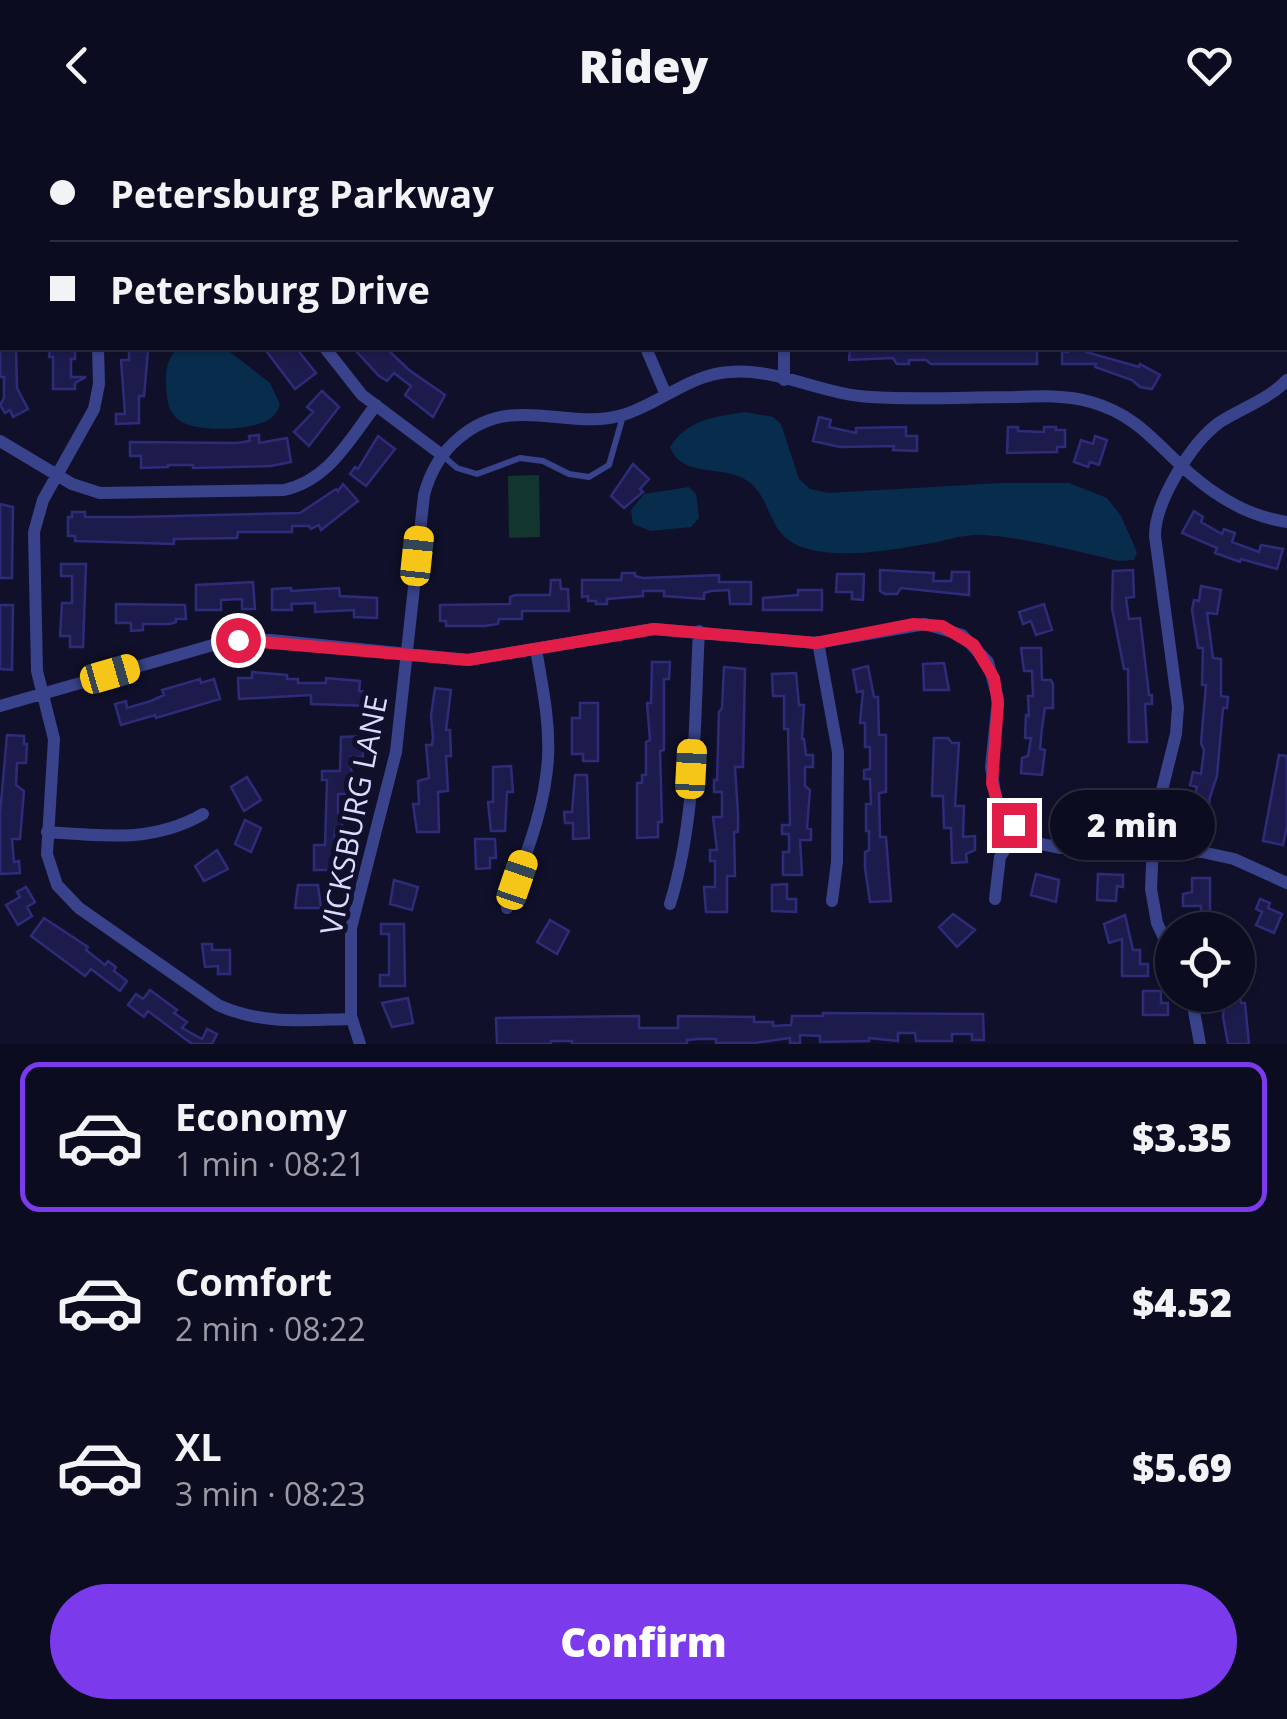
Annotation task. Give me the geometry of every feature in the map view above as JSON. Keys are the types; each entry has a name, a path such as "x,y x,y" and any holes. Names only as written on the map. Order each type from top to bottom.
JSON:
{"street":[{"path":"98,350 94,409 40,507 34,532 37,664 54,739 47,832 50,870 67,898 213,1003 243,1016 270,1020 352,1019"},
{"path":"326,350 354,387 442,455 469,430 508,414 592,419 624,415 699,378 729,372 755,373 870,398 1080,399 1115,410 1142,426 1208,488 1240,507 1287,522"},
{"path":"647,350 666,395"},
{"path":"784,350 784,380"},
{"path":"1155,912 1152,904 1155,814 1178,718 1155,525 1163,498 1216,426 1287,380"},
{"path":"0,442 84,489 112,494 284,490 305,484 324,472 376,405"},
{"name":"VICKSBURG LANE","path":"360,1044 352,1019 352,920 396,752 424,495 442,455"},
{"path":"0,706 228,641 271,640 468,660 654,629 818,642 925,624 952,630 974,645 988,662 998,693 991,767 993,788 1004,814 1018,830 1041,844 1056,847 1224,856 1287,883"},
{"path":"670,904 688,814 698,631"},
{"path":"818,642 838,752 837,862 832,900"},
{"path":"508,908 540,813 546,782 548,728 536,649"},
{"path":"47,832 141,836 203,814"},
{"path":"996,898 1000,857 1018,830"},
{"path":"1194,1012 1200,1044"}],"lane":[{"path":"442,455 457,468 477,474 520,458 543,461 569,474 589,477 609,465 624,415"}],"green space":[{"path":"539,475 540,537 509,538 508,476"}],"water":[{"path":"177,350 228,350 270,383 280,405 272,417 252,426 211,429 187,424 172,413 168,404 166,379"},
{"path":"745,412 773,417 781,424 799,479 810,489 828,493 1069,483 1107,498 1121,516 1137,552 1134,560 1119,561 1034,542 977,535 864,553 808,549 785,537 749,482 739,476 684,464 670,447 693,425"},
{"path":"689,487 696,494 699,518 691,527 651,531 633,524 631,510 644,494"}],"building":[{"path":"0,350 16,350 17,388 28,409 13,417 10,410 5,413 0,405 4,377 0,377"},
{"path":"50,350 75,350 71,377 86,377 75,383 75,389 53,389 53,357 49,357"},
{"path":"266,350 298,350 316,373 295,389"},
{"path":"388,350 445,395 433,417 405,395 411,386 394,373 387,381 379,376 357,352"},
{"path":"850,350 1037,350 1037,364 849,360"},
{"path":"1086,350 1139,367 1140,364 1160,375 1152,389 1140,387 1132,380 1095,367 1096,364 1062,364 1062,352"},
{"path":"129,351 148,351 144,396 139,396 139,423 116,424 116,414 125,414 121,360 129,360"},
{"path":"322,391 339,407 309,446 294,432 313,412 307,407"},
{"path":"819,417 831,420 829,427 856,433 856,428 906,427 906,436 917,436 917,451 893,450 894,446 840,447 813,441"},
{"path":"1008,427 1018,427 1018,431 1044,432 1044,427 1065,430 1065,447 1057,447 1057,452 1007,453"},
{"path":"259,435 259,443 287,438 291,462 271,466 141,468 141,456 130,456 130,442 237,443"},
{"path":"378,436 395,449 366,486 350,474 355,467 358,469"},
{"path":"1095,436 1107,440 1099,465 1090,462 1088,467 1074,462 1081,440 1093,444"},
{"path":"633,464 649,479 640,489 643,492 624,508 611,496"},
{"path":"343,484 358,501 321,530 319,525 311,529 292,526 292,532 238,532 237,538 174,539 174,544 75,541 75,536 68,536 68,517 72,517 72,512 85,512 85,517 300,513 338,491"},
{"path":"0,504 13,507 12,578 0,578"},
{"path":"1194,511 1203,517 1201,522 1222,534 1224,529 1235,533 1232,542 1259,552 1261,545 1283,549 1277,569 1215,553 1217,548 1182,533"},
{"path":"61,564 86,564 83,647 70,647 70,636 60,636 62,603 72,603 72,576 61,576"},
{"path":"880,570 934,573 933,581 951,581 952,572 969,572 969,595 901,588 897,594 885,594 880,591"},
{"path":"1133,570 1134,597 1126,598 1129,619 1140,618 1152,695 1152,704 1145,704 1147,742 1129,742 1128,669 1124,669 1112,608 1113,571"},
{"path":"622,573 635,573 643,578 719,575 719,582 751,582 751,604 730,604 729,590 704,593 704,599 643,591 643,596 607,599 607,604 582,597 582,580 621,580"},
{"path":"837,574 864,574 863,600 852,599 852,592 836,592"},
{"path":"551,580 560,580 561,589 568,589 569,611 522,611 522,619 499,619 498,624 485,626 446,626 446,621 440,621 440,605 510,604 510,597 515,595 550,595"},
{"path":"253,582 255,609 242,609 242,599 221,600 221,610 196,610 196,585"},
{"path":"1201,586 1221,590 1217,614 1207,613 1213,658 1221,659 1221,696 1228,697 1227,708 1223,708 1217,776 1206,826 1190,824 1191,816 1185,815 1186,804 1192,805 1197,787 1190,785 1193,772 1201,774 1204,750 1203,648 1198,648 1192,610 1194,600 1199,601"},
{"path":"339,588 340,596 377,598 377,618 354,617 354,610 315,612 315,603 291,604 292,610 272,610 272,589"},
{"path":"798,590 822,590 822,610 763,610 763,598 798,595"},
{"path":"116,604 185,605 186,619 170,624 143,624 143,630 131,631 131,623 116,623"},
{"path":"1044,604 1052,630 1036,635 1031,621 1023,624 1019,612"},
{"path":"0,605 13,605 12,670 0,669"},
{"path":"1021,648 1041,648 1042,680 1051,680 1053,684 1053,708 1045,708 1042,728 1042,775 1021,773 1022,758 1028,756 1031,738 1025,738 1028,696 1033,696 1032,671 1024,671"},
{"path":"652,662 670,662 669,679 664,679 664,750 660,751 662,822 658,822 658,837 637,838 637,783 642,783 642,775 646,775"},
{"path":"944,663 949,690 924,690 923,664"},
{"path":"868,666 874,697 878,697 879,735 886,735 886,792 879,793 880,837 886,837 891,901 870,902 865,868 865,852 869,850 866,804 871,804 870,779 864,779 864,770 870,769 870,747 865,747 865,723 860,723 863,691 857,692 853,670"},
{"path":"724,667 745,669 743,767 735,767 735,876 727,876 727,912 706,912 704,887 715,887 715,861 710,861 710,850 717,850 713,817 722,817 722,792 714,792 714,780"},
{"path":"252,672 287,675 287,679 298,679 298,683 326,683 326,678 360,681 359,691 370,693 369,706 311,704 311,695 239,699 238,678 252,678"},
{"path":"796,673 799,705 804,705 802,739 806,755 813,755 813,767 805,767 805,786 810,790 807,828 811,829 811,840 800,840 802,875 783,875 783,852 789,852 789,834 782,834 782,825 790,825 788,729 784,729 784,696 773,696 772,674"},
{"path":"200,679 201,683 214,679 220,699 121,725 115,704 126,701 127,708 151,701 164,695 162,690"},
{"path":"435,688 451,690 446,730 450,730 451,756 446,756 448,791 438,792 439,832 417,832 413,804 419,804 418,781 429,778 426,745 432,745"},
{"path":"580,703 598,703 598,761 583,761 583,754 572,754 572,718 580,718"},
{"path":"7,735 24,736 27,744 26,763 17,763 16,785 24,791 20,839 12,839 14,862 19,861 20,873 0,874 0,814"},
{"path":"363,736 363,757 351,757 351,771 356,776 354,794 338,794 342,830 335,830 333,870 314,870 314,845 325,845 327,780 322,780 322,771 340,771 341,737"},
{"path":"934,738 959,743 955,806 964,806 963,837 975,836 975,850 966,854 967,862 952,863 951,828 944,828 943,796 932,796"},
{"path":"1279,755 1287,756 1287,826 1283,845 1263,841"},
{"path":"511,766 513,792 507,792 505,831 491,831 488,802 493,802 493,767"},
{"path":"575,775 587,775 589,838 573,839 573,823 565,823 564,812 572,812"},
{"path":"247,777 261,800 244,811 231,787"},
{"path":"1093,801 1116,804 1119,823 1092,823"},
{"path":"245,820 261,828 251,852 235,844"},
{"path":"475,839 495,839 496,858 490,858 490,868 476,869"},
{"path":"217,850 228,869 204,881 195,866"},
{"path":"1036,874 1059,880 1056,902 1031,895"},
{"path":"1098,874 1123,875 1123,887 1117,886 1116,901 1097,900"},
{"path":"1192,878 1210,878 1210,912 1201,912 1201,906 1183,906 1183,894 1192,892"},
{"path":"394,880 418,887 412,910 390,904"},
{"path":"787,884 787,899 796,899 796,912 772,911 772,885"},
{"path":"298,885 318,885 321,908 295,908"},
{"path":"26,887 35,902 27,907 32,916 18,925 6,905 20,897 17,892"},
{"path":"1260,899 1282,914 1274,933 1256,925 1262,912 1256,909"},
{"path":"953,914 975,930 957,947 939,927"},
{"path":"1125,915 1133,950 1140,950 1140,964 1148,964 1148,976 1122,976 1122,939 1109,943 1104,924"},
{"path":"44,918 88,947 86,950 105,965 108,961 116,967 114,971 127,981 120,991 91,969 85,976 31,936"},
{"path":"550,920 569,931 557,954 537,942"},
{"path":"381,924 404,924 405,986 380,986 380,975 389,975 389,934 381,934"},
{"path":"202,944 212,944 212,950 230,950 230,974 218,974 218,966 205,967"},
{"path":"150,990 177,1010 174,1013 187,1022 182,1028 202,1039 207,1029 217,1034 212,1044 192,1044 148,1011 144,1017 128,1005 136,994 143,999"},
{"path":"1143,991 1155,991 1155,1012 1168,1015 1143,1015"},
{"path":"408,998 413,1023 392,1027 382,1003"},
{"path":"1223,1012 1246,1012 1249,1044 1228,1044"},
{"path":"983,1014 984,1040 972,1040 972,1034 952,1034 952,1041 916,1041 915,1033 898,1033 898,1041 869,1038 820,1042 820,1036 800,1035 800,1043 790,1043 790,1038 754,1043 698,1039 687,1040 687,1044 497,1044 496,1018 639,1016 639,1028 678,1028 678,1016 754,1017 754,1022 773,1022 773,1026 791,1025 792,1016"}],"route":[{"path":"238,640 468,660 654,629 816,643 904,625 942,626 974,645 988,662 994,678 998,704 992,783 998,804 1014,825"}]}
